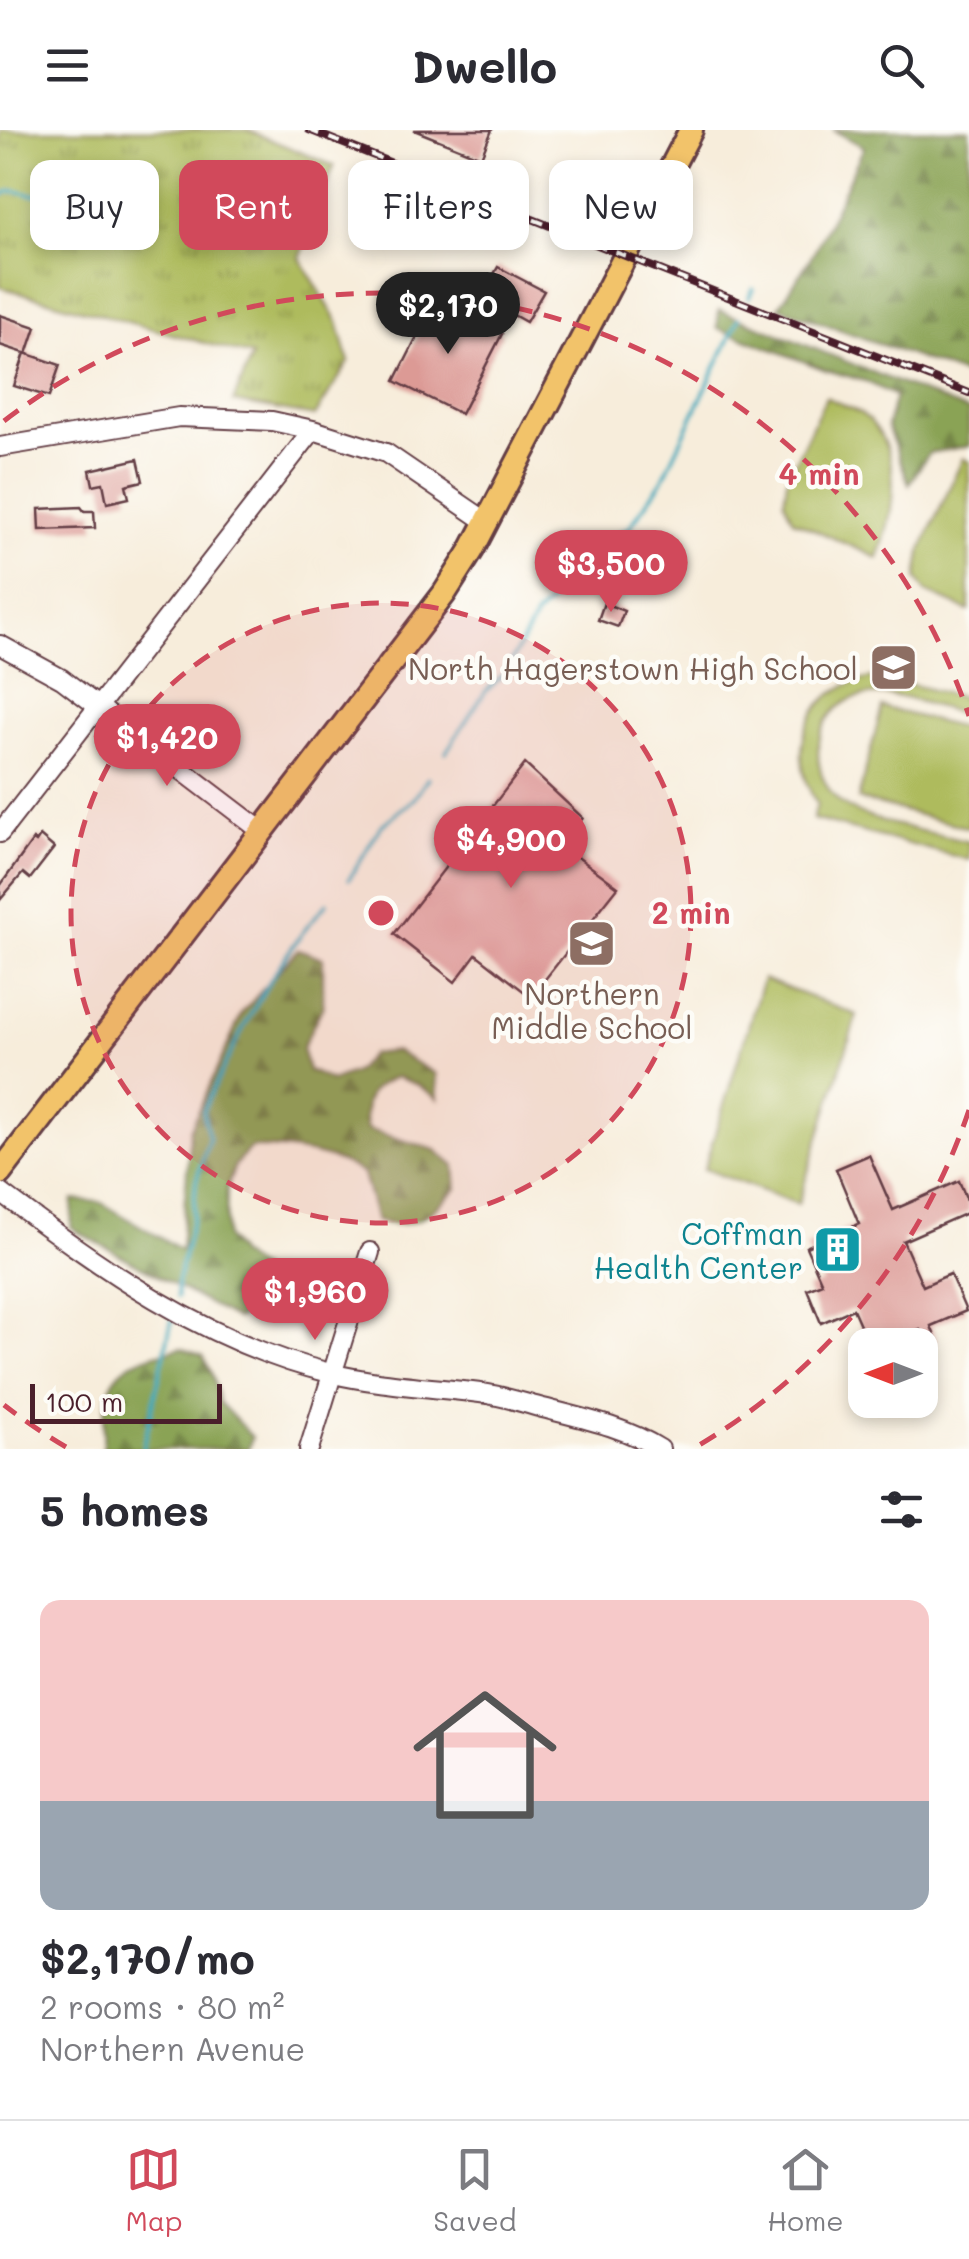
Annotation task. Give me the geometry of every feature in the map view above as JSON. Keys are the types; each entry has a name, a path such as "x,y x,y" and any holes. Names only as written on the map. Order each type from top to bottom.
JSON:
{"main road":[{"path":"0,1173 420,627 472,550 691,130"}],"street":[{"path":"0,447 178,417 244,418 313,430 386,453 487,522"},
{"path":"0,833 313,430"},
{"path":"0,645 62,679 263,832"},
{"path":"0,1192 162,1306 267,1354 330,1373 416,1388 485,1393 634,1433 660,1449"},
{"path":"308,1449 370,1252"}],"green space":[{"path":"0,130 247,130 320,160 179,160 179,250 303,250 300,258 338,322 349,362 315,416 233,402 252,356 0,287"},
{"path":"833,130 969,130 969,377 779,307 815,251 864,147"},
{"path":"719,310 969,411 969,446 929,453 909,484 887,426 895,396 865,381 717,328"},
{"path":"826,397 869,420 889,455 893,490 878,558 793,520 784,501 787,479"},
{"path":"963,458 969,462 969,611 926,592 917,579 921,551"},
{"path":"881,677 969,699 969,716 889,695 863,696 845,703 831,714 823,730 819,765 825,782 835,797 861,814 969,842 969,860 813,819 817,804 802,760 803,739 810,720 837,690"},
{"path":"882,707 969,730 969,828 858,799"},
{"path":"298,949 323,958 323,1006 302,1048 308,1070 331,1081 355,1072 371,1054 395,1051 436,1074 438,1099 418,1085 396,1077 379,1085 366,1102 366,1129 436,1150 455,1166 457,1189 421,1218 390,1224 376,1221 363,1174 351,1167 309,1153 251,1148 235,1165 227,1189 226,1237 240,1256 260,1269 270,1290 257,1309 236,1319 71,1228 73,1200 100,1202 181,1250 190,1130 242,1013"},
{"path":"763,979 857,1015 798,1204 704,1169"},
{"path":"181,1348 203,1356 219,1402 252,1437 248,1449 103,1449 106,1406 116,1378 139,1360"}],"building":[{"path":"414,130 492,130 481,157"},
{"path":"498,267 544,291 526,322 481,297"},
{"path":"436,300 502,334 461,414 395,381"},
{"path":"0,315 36,327 27,354 0,345"},
{"path":"25,353 60,365 49,397 14,386"},
{"path":"138,459 143,481 126,485 129,498 107,503 103,483 93,485 90,470"},
{"path":"81,507 94,511 95,528 40,530 39,509"},
{"path":"604,603 624,611 618,627 598,620"},
{"path":"525,764 583,818 560,844 618,887 531,997 476,954 455,982 394,934"},
{"path":"40,836 54,848 30,879 23,873 0,900 0,886"},
{"name":"Coffman Health Center","path":"869,1155 893,1210 959,1181 969,1212 903,1241 923,1286 950,1274 966,1311 932,1328 861,1328 853,1309 821,1323 807,1289 822,1283 806,1247 859,1224 836,1169"}],"waterway":[{"path":"0,197 11,191 30,193"},
{"path":"749,297 753,289"},
{"path":"563,575 600,542 629,528 662,481 739,318"},
{"path":"446,752 485,692 505,673 537,614 550,603 557,589"},
{"path":"349,879 381,826 414,799 428,778"},
{"path":"177,1297 196,1181 209,1138 203,1111 273,976 327,903"},
{"path":"143,1449 172,1320"}],"railway":[{"path":"309,130 969,393"}],"place":[{"name":"North Hagerstown High School","path":"893,668"},
{"name":"Northern Middle School","path":"592,944"},
{"name":"Coffman Health Center","path":"838,1250"}]}
